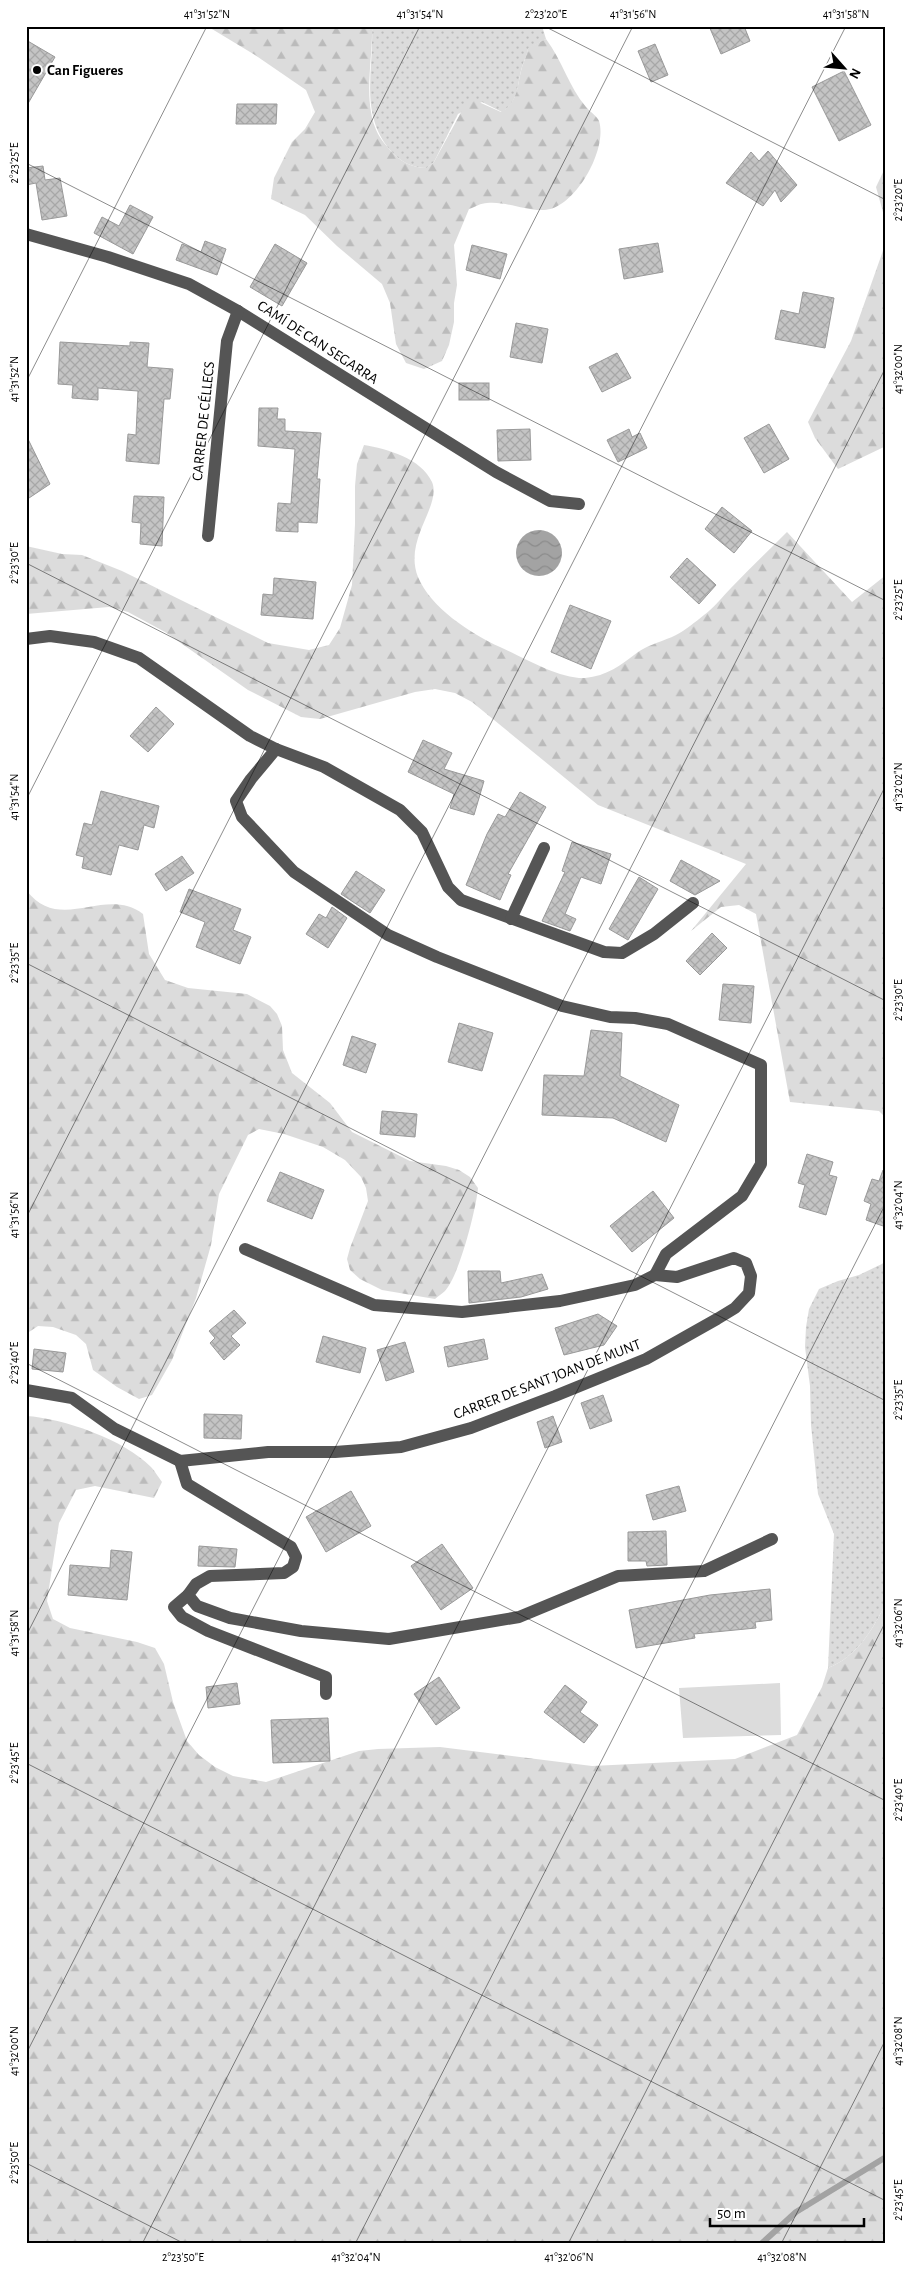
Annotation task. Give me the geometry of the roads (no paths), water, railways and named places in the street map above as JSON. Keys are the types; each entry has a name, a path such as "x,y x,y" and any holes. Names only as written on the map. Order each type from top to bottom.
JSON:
{"street":[{"name":"CAMÍ DE CAN SEGARRA","path":"26,234 108,257 189,284 238,311 496,472 550,501 578,504"},
{"name":"CARRER DE CÉLLECS","path":"208,536 227,341 238,311"},
{"path":"26,639 50,636 94,642 139,658 250,736 276,749 324,767 400,810 422,832 448,887 461,900 604,952 622,952 654,934 693,903"},
{"path":"245,1249 374,1305 452,1311 560,1301 635,1285 655,1275 666,1254 742,1196 762,1164 761,1065 668,1024 634,1018 610,1017 562,1006 437,957 388,935 294,872 242,817 236,801 251,779 276,749"},
{"path":"511,919 544,848"},
{"name":"CARRER DE SANT JOAN DE MUNT","path":"180,1461 268,1452 335,1452 401,1447 471,1428 646,1359 735,1308 749,1293 752,1276 746,1263 734,1258 677,1277 655,1275"},
{"path":"26,1390 72,1398 115,1429 180,1461 187,1484 291,1547 296,1557 294,1567 284,1573 233,1577 210,1576 196,1584 188,1595 174,1607 182,1617 208,1630 326,1677 326,1694"},
{"path":"188,1595 197,1606 230,1618 301,1632 389,1639 519,1617 618,1576 704,1571 772,1539"}],"water":[{"path":"544,530 548,531 558,540 561,544 561,562 552,572 544,576 534,576 526,572 517,562 516,548 520,540 530,531"}],"waterway":[{"path":"761,2244 796,2212 886,2157"}],"place":[{"name":"Can Figueres","path":"37,70"}]}
